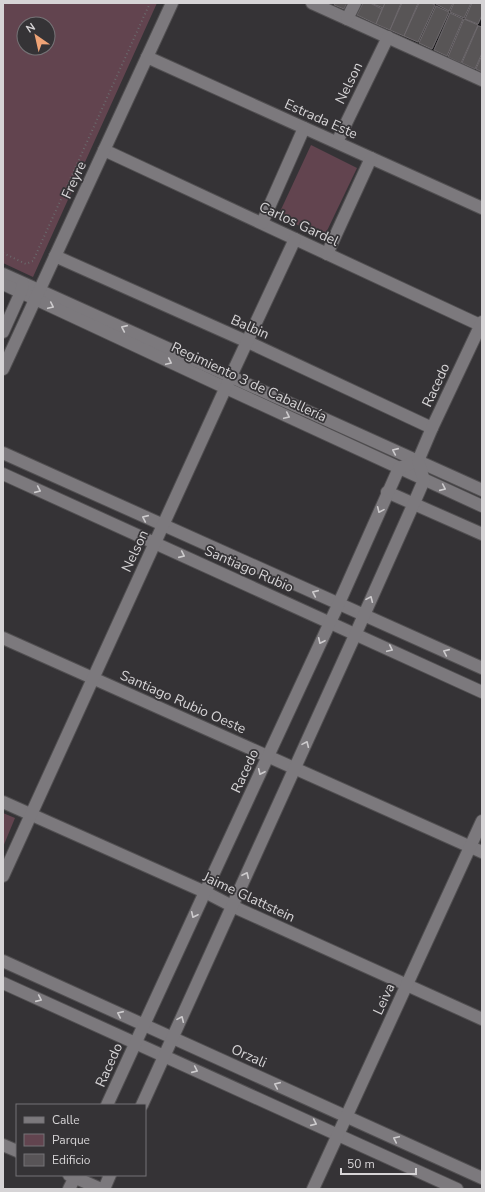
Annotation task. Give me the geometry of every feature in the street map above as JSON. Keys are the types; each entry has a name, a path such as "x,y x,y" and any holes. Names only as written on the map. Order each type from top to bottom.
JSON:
{"street":[{"name":"Freyre","path":"3,369 172,3"},
{"path":"312,3 482,80"},
{"path":"347,19 354,3"},
{"name":"Nelson","path":"337,142 388,37"},
{"name":"Estrada Este","path":"147,57 482,208"},
{"path":"262,223 304,128"},
{"name":"Carlos Gardel","path":"104,150 327,254 481,323"},
{"path":"327,254 371,158"},
{"name":"Nelson","path":"3,876 295,239"},
{"name":"Balbin","path":"55,256 248,342 432,428"},
{"name":"Regimiento 3 de Caballería","path":"3,274 22,288"},
{"name":"Regimiento 3 de Caballería","path":"3,284 22,288 37,294 231,376 482,490"},
{"path":"3,332 22,288"},
{"name":"Regimiento 3 de Caballería","path":"37,294 226,388 482,506"},
{"name":"Racedo","path":"418,461 481,323"},
{"name":"Santiago Rubio","path":"3,453 482,668"},
{"path":"142,1104 424,480 418,461 399,468"},
{"name":"Racedo","path":"107,1104 204,892 339,603 399,468"},
{"name":"Santiago Rubio","path":"3,474 356,633 482,692"},
{"path":"388,492 482,534"},
{"name":"Santiago Rubio Oeste","path":"3,638 482,852"},
{"name":"Jaime Glattstein","path":"3,802 482,1019"},
{"name":"Leiva","path":"313,1189 482,821"},
{"name":"Orzali","path":"3,961 482,1178"},
{"path":"3,983 457,1189"},
{"path":"3,1145 16,1151"},
{"path":"69,1189 73,1176 103,1189 110,1176"}],"path":[{"path":"3,253 26,264 34,261 150,3"}],"green space":[{"path":"3,3 157,3 33,277 3,263"},
{"path":"311,145 357,168 324,237 278,216"},
{"path":"3,813 15,818 3,847"}],"building":[{"path":"335,3 347,3 344,9 334,5"},
{"path":"363,3 370,3 382,9 376,24 357,15"},
{"path":"371,3 385,3 383,8"},
{"path":"385,3 401,3 390,30 376,24"},
{"path":"402,3 418,3 404,36 390,30"},
{"path":"419,3 431,3 435,5 418,42 404,36"},
{"path":"436,3 453,3 449,11"},
{"path":"454,3 471,3 464,18 450,12"},
{"path":"472,3 482,3 482,15 478,24 465,19"},
{"path":"436,6 449,12 432,49 419,43"},
{"path":"450,13 463,19 447,56 434,50"},
{"path":"464,19 478,25 461,63 448,57"},
{"path":"478,26 482,27 482,53 475,69 462,63"},
{"path":"482,55 482,72 476,69"}]}
